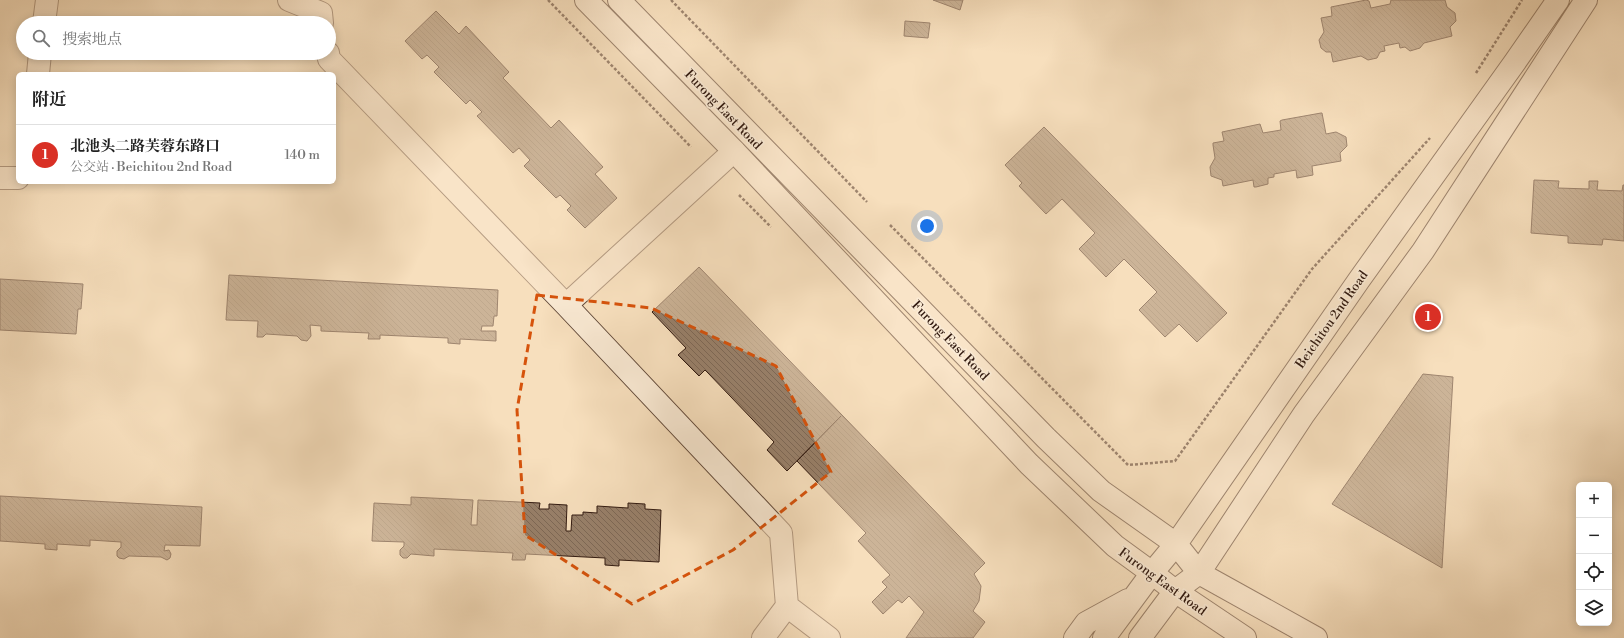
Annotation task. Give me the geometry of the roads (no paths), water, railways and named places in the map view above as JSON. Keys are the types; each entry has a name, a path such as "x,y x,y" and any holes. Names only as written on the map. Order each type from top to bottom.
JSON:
{"main road":[{"path":"45,16 47,0"},
{"path":"289,0 321,13 321,16"},
{"name":"Furong East Road","path":"586,0 734,151 1029,464 1115,546 1174,591 1245,638"},
{"name":"Furong East Road","path":"619,0 1046,438 1101,491 1176,544 1199,573 1316,638"},
{"name":"Beichitou 2nd Road","path":"1104,638 1134,596 1176,544 1363,273 1558,0"},
{"path":"1140,638 1153,628 1174,591 1199,573 1304,414 1423,251 1586,0"},
{"path":"38,72 39,60"},
{"path":"330,60 566,305 781,533 787,606 763,638"},
{"path":"566,305 734,151"},
{"path":"0,178 16,178"},
{"path":"1075,638 1086,623 1134,596"},
{"path":"787,606 829,638"}],"place":[{"name":"北池头二路芙蓉东路口","path":"1428,317"}]}
